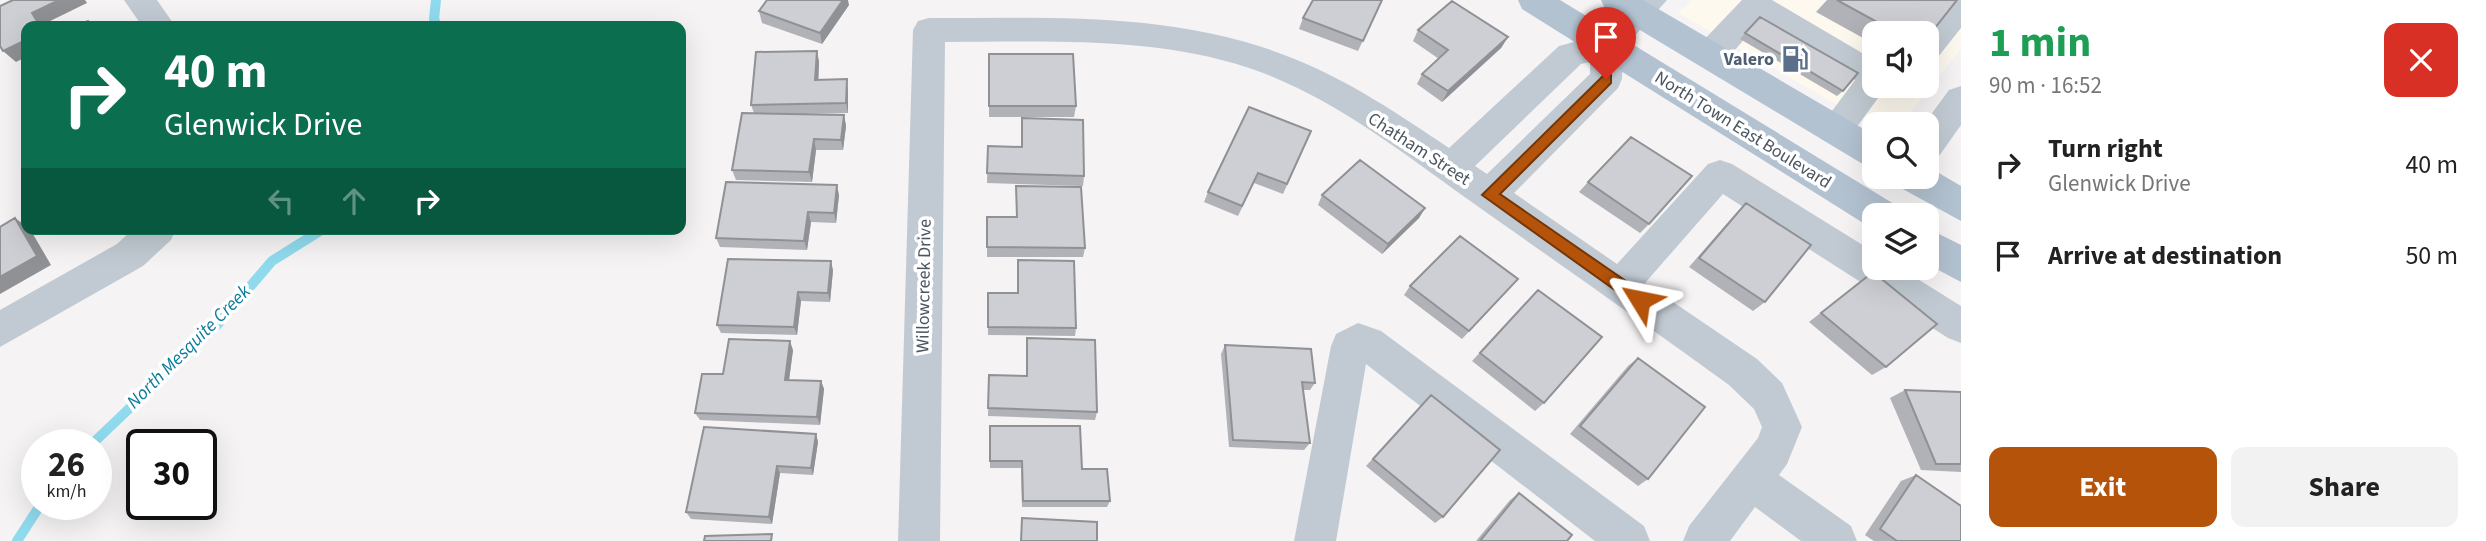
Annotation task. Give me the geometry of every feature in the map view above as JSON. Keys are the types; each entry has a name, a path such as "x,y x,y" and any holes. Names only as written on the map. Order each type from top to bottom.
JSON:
{"main road":[{"name":"North Town East Boulevard","path":"1534,0 1862,203"},
{"path":"1636,4 1710,55 1862,146"},
{"path":"1934,189 1961,205"},
{"path":"1939,251 1961,265"}],"street":[{"path":"140,0 155,21"},
{"path":"1489,195 1606,79 1607,45 1636,4"},
{"path":"1710,55 1747,5 1862,71"},
{"path":"1939,33 1961,6"},
{"name":"Chatham Street","path":"929,30 1101,31 1170,38 1255,57 1322,88 1450,168 1743,372 1768,396 1782,427 1773,450 1704,541"},
{"name":"Willowcreek Drive","path":"919,541 929,30"},
{"path":"1450,168 1570,55 1607,45"},
{"path":"1835,130 1862,94"},
{"path":"1939,129 1961,99"},
{"path":"1620,286 1720,174 1961,326"},
{"path":"0,330 130,255 152,235"},
{"path":"1315,541 1350,346 1358,340 1368,343 1629,541"},
{"path":"1751,479 1836,541"}],"shaded area":[{"path":"1692,0 1961,0 1961,49 1939,76 1939,21 1862,21 1862,98 1922,98 1911,112 1862,112 1862,119 1678,13"}],"building":[{"path":"13,0 59,0 32,13 37,21 21,21 21,42 3,51 0,46 0,6"},
{"path":"767,0 843,0 820,33 759,11"},
{"path":"1313,0 1382,0 1363,41 1303,18"},
{"path":"1837,0 1957,0 1939,23 1875,21"},
{"path":"1452,1 1508,37 1448,91 1422,74 1448,50 1418,30"},
{"name":"Valero","path":"1760,17 1858,73 1843,91 1745,33"},
{"path":"817,51 815,80 847,79 846,103 751,105 756,52"},
{"path":"989,54 1073,54 1076,106 989,106"},
{"path":"1249,107 1311,131 1287,184 1258,173 1242,206 1208,192"},
{"path":"742,113 844,115 841,140 814,139 809,172 732,170"},
{"path":"1022,118 1083,120 1084,176 987,173 988,146 1022,147"},
{"path":"1631,137 1692,176 1649,224 1588,182"},
{"path":"1360,160 1425,208 1388,244 1322,195"},
{"path":"726,182 837,185 834,213 808,212 804,241 716,238"},
{"path":"1016,186 1081,187 1085,248 987,247 987,217 1017,217"},
{"path":"1746,203 1811,245 1765,302 1699,258"},
{"path":"15,218 21,228 21,235 25,235 37,256 0,277 0,227"},
{"path":"1460,236 1518,279 1469,331 1410,286"},
{"path":"728,259 831,261 828,293 798,292 794,327 717,325"},
{"path":"1018,260 1074,261 1076,328 988,327 988,293 1018,293"},
{"path":"1863,280 1883,280 1937,324 1886,367 1821,313"},
{"path":"1538,290 1602,337 1544,403 1480,353"},
{"path":"1027,338 1095,340 1097,412 988,408 989,375 1027,376"},
{"path":"729,339 790,341 785,380 821,381 817,417 695,413 702,374 723,374"},
{"path":"1225,345 1311,349 1315,383 1302,382 1310,443 1233,440"},
{"path":"1638,358 1705,407 1648,479 1580,426"},
{"path":"1905,390 1961,392 1961,464 1936,464"},
{"path":"1431,395 1500,450 1443,517 1373,459"},
{"path":"990,426 1080,426 1082,469 1107,469 1110,501 1023,501 1022,461 990,461"},
{"path":"704,427 816,434 811,468 777,466 769,517 686,512"},
{"path":"1916,475 1961,506 1961,541 1897,541 1880,529"},
{"path":"1519,493 1572,535 1567,541 1480,541"},
{"path":"1022,518 1097,522 1097,541 1021,541"},
{"path":"772,534 771,541 704,541 705,536"}],"waterway":[{"name":"North Mesquite Creek","path":"435,21 436,0"},
{"name":"North Mesquite Creek","path":"108,429 218,324 272,261 313,235"},
{"name":"North Mesquite Creek","path":"17,541 31,520"}],"place":[{"name":"Valero","path":"1795,59"}],"route":[{"path":"1606,79 1489,195 1640,300"}]}
